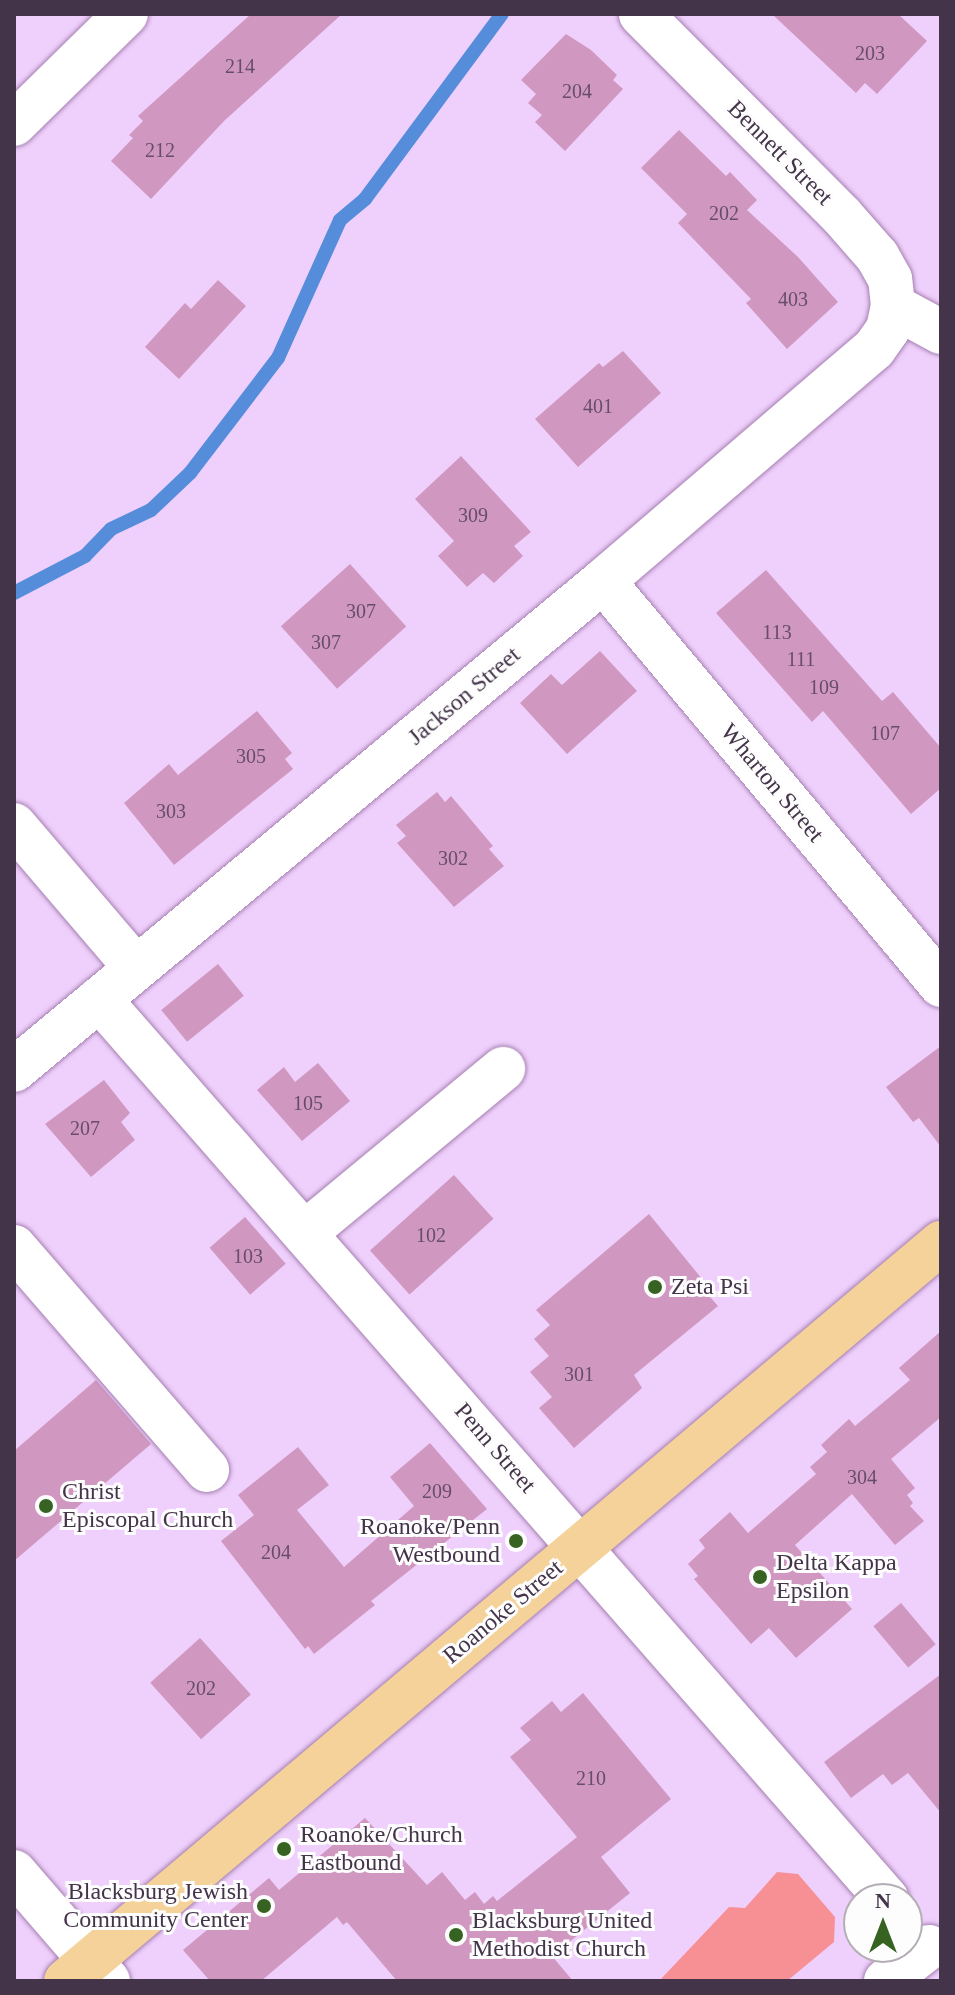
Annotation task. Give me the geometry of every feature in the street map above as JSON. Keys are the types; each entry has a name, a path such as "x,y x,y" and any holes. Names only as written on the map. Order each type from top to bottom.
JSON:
{"main road":[{"name":"Roanoke Street","path":"88,1974 580,1547 941,1243"}],"street":[{"path":"14,124 126,14"},
{"name":"Bennett Street","path":"641,14 842,216 877,256 890,279 893,306"},
{"path":"893,306 941,332"},
{"name":"Jackson Street","path":"14,1070 603,581 874,349 888,329 893,306"},
{"name":"Wharton Street","path":"603,581 941,985"},
{"path":"14,825 136,968"},
{"name":"Penn Street","path":"99,999 873,1883"},
{"path":"306,1232 503,1069"},
{"path":"14,1247 207,1470"},
{"path":"14,1872 88,1974"},
{"path":"886,1981 926,1943"}],"shaded area":[{"path":"777,1872 798,1874 835,1917 834,1942 787,1981 659,1981 729,1907 745,1908"}],"building":[{"path":"251,14 342,14 224,121 151,199 111,161 133,138 129,135 143,121 138,116"},
{"path":"772,14 898,14 927,41 877,94 865,83 856,93"},
{"path":"566,34 591,50 617,75 613,80 623,89 565,151 535,122 542,115 528,103 536,94 521,80"},
{"path":"679,130 726,176 730,172 757,200 747,210 798,257 838,302 787,349 746,303 751,299 678,223 687,214 641,168"},
{"path":"218,280 246,306 179,379 145,347 185,303 191,309"},
{"path":"623,351 661,393 578,467 535,419 599,363 603,367"},
{"path":"461,456 531,532 514,546 523,556 494,583 483,573 467,587 438,556 454,541 415,499"},
{"path":"350,564 406,626 337,689 281,626"},
{"path":"766,570 882,701 893,692 941,748 941,788 911,814 823,711 812,722 716,613"},
{"path":"600,651 637,691 567,754 520,703 551,674 562,685"},
{"path":"257,711 292,753 285,759 293,769 174,865 124,803 169,764 178,775"},
{"path":"437,792 445,802 451,796 493,846 489,849 504,866 454,907 397,843 406,836 396,825"},
{"path":"218,964 244,996 187,1042 161,1010"},
{"path":"941,1046 941,1147 919,1118 913,1122 886,1087"},
{"path":"318,1063 350,1101 302,1141 257,1090 284,1067 295,1082"},
{"path":"104,1080 130,1113 121,1122 135,1140 91,1177 45,1124"},
{"path":"454,1175 493,1219 410,1294 370,1251"},
{"path":"649,1214 707,1285 703,1289 718,1306 634,1375 642,1388 574,1448 539,1408 552,1397 530,1372 549,1356 534,1339 550,1325 536,1310"},
{"path":"245,1217 286,1264 250,1295 210,1248"},
{"path":"941,1331 941,1417 891,1459 915,1488 907,1495 913,1503 910,1506 924,1521 895,1545 852,1494 795,1545 852,1609 796,1658 769,1628 751,1644 694,1579 698,1576 688,1564 705,1548 699,1540 730,1512 748,1533 816,1474 810,1467 827,1452 821,1445 849,1419 855,1426 910,1380 899,1368"},
{"name":"Christ Episcopal Church","path":"96,1380 151,1444 14,1561 14,1451"},
{"path":"430,1443 487,1509 371,1601 375,1605 314,1654 308,1646 305,1649 221,1541 254,1515 238,1495 298,1447 329,1485 297,1510 344,1567 414,1506 390,1477"},
{"path":"901,1603 936,1644 908,1668 873,1626"},
{"path":"200,1638 251,1694 201,1739 150,1683"},
{"path":"941,1674 941,1813 908,1773 892,1785 883,1774 851,1798 824,1762"},
{"path":"583,1693 671,1799 601,1857 630,1893 552,1956 573,1981 397,1981 347,1922 343,1925 337,1917 261,1981 210,1981 183,1950 269,1878 279,1890 365,1818 427,1885 442,1872 465,1900 475,1892 484,1904 493,1896 497,1901 577,1837 510,1757 531,1740 520,1728 552,1701 561,1712"}],"waterway":[{"path":"14,593 85,556 111,529 151,510 190,473 278,358 340,220 365,199 502,14"}],"place":[{"name":"Zeta Psi","path":"655,1287"},
{"name":"Christ Episcopal Church","path":"46,1506"},
{"name":"Roanoke/Penn Westbound","path":"516,1541"},
{"name":"Delta Kappa Epsilon","path":"760,1577"},
{"name":"Roanoke/Church Eastbound","path":"284,1849"},
{"name":"Blacksburg Jewish Community Center","path":"264,1906"},
{"name":"Blacksburg United Methodist Church","path":"456,1935"}]}
